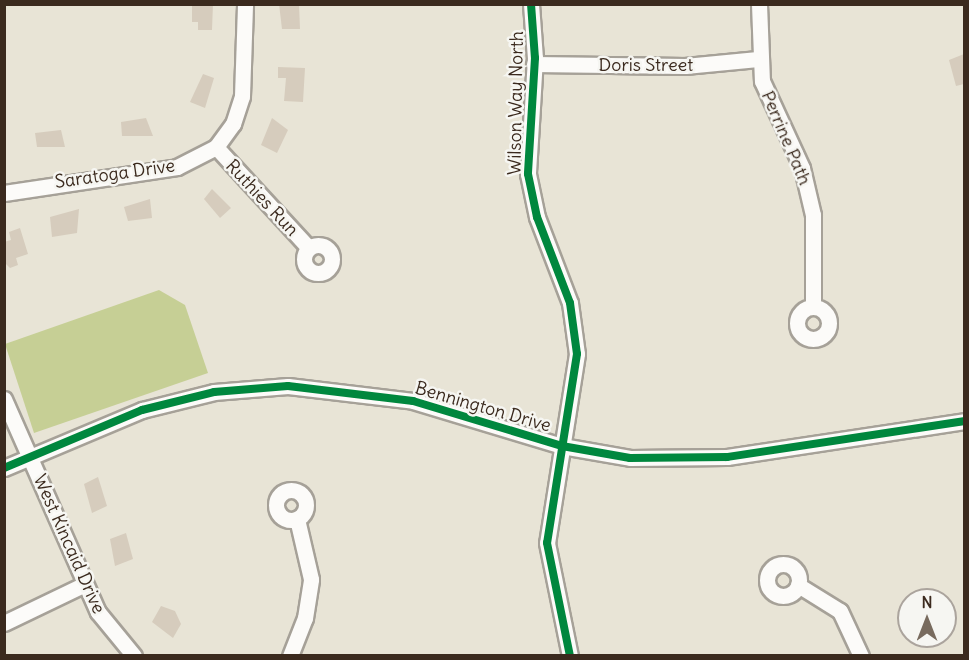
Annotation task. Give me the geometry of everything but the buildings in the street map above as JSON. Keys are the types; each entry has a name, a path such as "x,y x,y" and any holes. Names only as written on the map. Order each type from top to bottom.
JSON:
{"street":[{"name":"Saratoga Drive","path":"4,193 177,167 216,147 233,124 242,96 245,4"},
{"name":"Wilson Way North","path":"531,4 534,64 527,150 531,198 563,279 575,329 576,376 562,446 547,543 570,656"},
{"name":"Perrine Path","path":"759,4 758,59 769,101 809,191 815,239 813,307"},
{"name":"Doris Street","path":"534,64 685,66 758,59"},
{"name":"Ruthies Run","path":"216,147 309,248"},
{"name":"Bennington Drive","path":"4,468 111,421 181,399 288,386 413,401 562,446 630,458 727,457 964,421"},
{"path":"4,399 30,457"},
{"name":"West Kincaid Drive","path":"30,457 85,584 110,630 134,656"},
{"path":"290,656 311,579 297,519"},
{"path":"4,623 85,584"},
{"path":"798,585 840,611 861,656"}],"green space":[{"path":"159,290 185,305 208,373 34,433 5,344"}],"cycle path":[{"path":"531,4 535,58 528,174 537,217 570,303 577,354 547,543 570,656"},
{"path":"4,468 142,410 214,392 288,386 413,401 562,446 630,458 727,457 964,421"}]}
